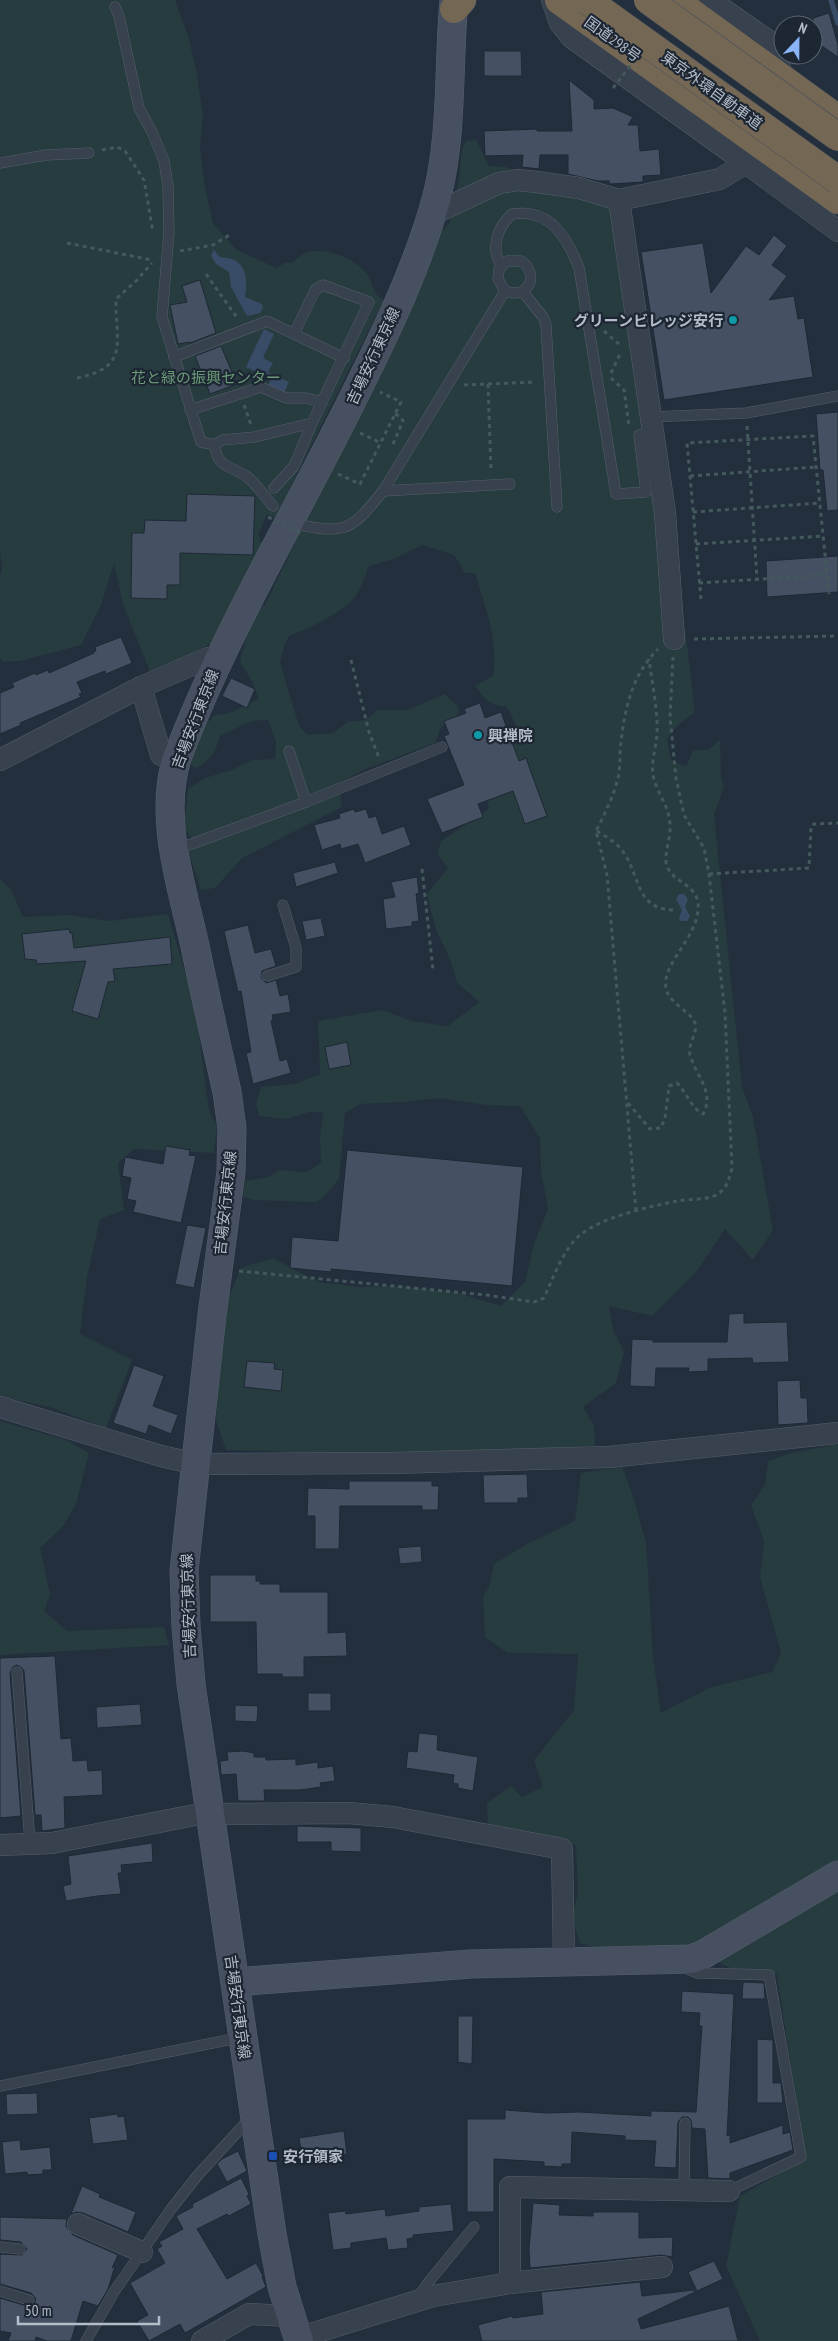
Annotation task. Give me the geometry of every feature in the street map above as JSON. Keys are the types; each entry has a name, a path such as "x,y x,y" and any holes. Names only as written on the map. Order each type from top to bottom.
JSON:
{"highway":[{"name":"国道298号","path":"559,0 838,200"},
{"name":"東京外環自動車道","path":"587,0 838,180"},
{"path":"648,0 837,122"},
{"path":"674,0 837,122"}],"main road":[{"name":"吉場安行東京線","path":"296,2332 282,2287 272,2234 191,1684 186,1626 184,1570 218,1269 231,1172 232,1128 227,1092 174,851 170,798 177,758 219,658 284,520 385,334 431,216 442,172 457,3"},
{"path":"235,1982 471,1964 681,1960 704,1954 838,1875"}],"street":[{"path":"552,0 560,24 571,37 838,231"},
{"path":"710,0 773,44 782,79"},
{"path":"431,216 484,189 499,183 518,180 579,188 619,200 720,179 746,164 797,170"},
{"path":"619,200 648,428 665,513 674,639"},
{"path":"0,760 141,687 208,658 219,658"},
{"path":"141,687 161,755 177,758"},
{"path":"0,1407 161,1456 196,1464 392,1463 610,1457 838,1433"},
{"path":"0,1846 16,1846 30,1842 52,1843 210,1813 349,1813 393,1817 562,1849 564,1962"},
{"path":"510,2283 510,2187 729,2190"},
{"path":"78,2224 142,2252"},
{"path":"202,2341 249,2314 296,2332 433,2296 510,2283 662,2267"}],"lane":[{"path":"115,6 119,16 139,108 153,134 164,161 168,195 161,257 162,317 201,442 215,444 234,437 255,437 312,423"},
{"path":"0,163 46,155 89,153"},
{"path":"501,265 507,261 516,260 526,265 529,270 530,280 523,292 512,294 505,291 498,279 501,265 495,250 498,235 504,221 512,214 533,212 545,219 566,239 579,268 616,494 646,492 648,428 838,396"},
{"path":"274,488 294,466 312,423 369,302 323,285 315,290 294,334"},
{"path":"215,444 215,452 222,462 235,472 247,476 284,520 336,529 351,526 383,491 505,291"},
{"path":"523,292 544,317 546,325 557,507"},
{"path":"174,357 267,320 344,358"},
{"path":"190,410 261,387 286,398 306,398 322,402"},
{"path":"383,491 510,484"},
{"path":"174,851 306,802 442,747"},
{"path":"290,751 306,802"},
{"path":"267,976 296,967 296,948 283,905"},
{"path":"17,1672 30,1842"},
{"path":"681,1960 686,1970 697,1972 769,1975 801,2157 729,2190"},
{"path":"0,2086 242,2036"},
{"path":"86,2341 114,2292 171,2209 254,2114"},
{"path":"684,2189 685,2123"},
{"path":"415,2302 430,2279 474,2228"},
{"path":"0,2247 20,2249"},
{"path":"0,2291 29,2300"}],"path":[{"path":"89,153 117,147 125,151 144,180 161,257"},
{"path":"67,243 161,257 213,245 231,234"},
{"path":"77,378 91,375 107,367 116,355 116,299 161,257"},
{"path":"206,274 213,287 236,314 242,329"},
{"path":"600,328 620,344 620,357 609,376"},
{"path":"609,376 624,390 629,426 648,428"},
{"path":"597,378 609,376"},
{"path":"446,386 550,382"},
{"path":"488,384 492,485"},
{"path":"338,474 360,484 401,402 378,390"},
{"path":"240,394 255,437"},
{"path":"746,413 757,579"},
{"path":"358,432 380,442"},
{"path":"701,599 687,443 813,436 829,594"},
{"path":"690,476 816,467"},
{"path":"693,512 820,503"},
{"path":"696,544 755,542 823,536"},
{"path":"700,583 827,575"},
{"path":"636,1211 607,875 596,831 608,807 618,776 623,731 630,694 639,673 649,658 662,646 674,639 838,636"},
{"path":"218,1269 486,1295 534,1302 544,1298 562,1260 578,1236 591,1228 636,1211 677,1201 717,1195 726,1187 732,1168 725,1013 709,874 704,848 684,815 676,778 670,717 674,639"},
{"path":"627,1102 650,1129 661,1128 665,1118 669,1086 677,1083 685,1091 695,1111 703,1114 707,1108 708,1095 690,1054 690,1042 696,1032 694,1020 680,1007 666,989 666,976 669,966 682,950 694,929 698,910 698,898 693,890 674,876 666,863 670,824 662,796 654,778 652,761 657,733 649,658"},
{"path":"351,660 369,732 384,770"},
{"path":"709,874 808,868 811,826 814,824 838,822"},
{"path":"596,831 615,843 625,855 643,897 652,906 663,910 676,910"},
{"path":"422,869 433,970"}],"green space":[{"name":"花と緑の振興センター","path":"0,0 175,0 189,39 197,75 203,116 200,147 204,181 213,224 237,250 276,268 286,262 292,263 301,255 315,251 323,251 346,258 365,272 376,294 384,300 275,518 267,514 258,535 262,544 212,643 151,674 123,604 114,563 101,605 81,645 20,661 3,662 0,658 0,575 2,569 0,552"},
{"path":"476,140 489,166 506,167 614,209 659,544 685,628 695,712 677,726 667,739 671,760 686,767 693,750 708,750 720,740 721,777 724,787 714,815 742,1087 753,1117 773,1230 753,1260 725,1229 697,1271 652,1316 609,1306 613,1329 624,1352 616,1383 583,1407 594,1426 595,1446 342,1458 274,1451 226,1450 216,1420 218,1357 226,1304 241,1268 273,1258 318,1282 360,1287 397,1286 455,1292 501,1306 525,1282 534,1244 548,1209 541,1171 540,1138 520,1106 486,1105 440,1098 360,1104 345,1113 339,1179 324,1197 316,1202 254,1200 243,1197 245,1181 269,1177 279,1170 306,1172 321,1163 320,1137 323,1112 309,1112 286,1119 259,1116 256,1104 261,1087 295,1084 320,1074 318,1021 383,1010 411,1021 448,1026 479,1002 457,982 450,959 436,929 427,894 448,868 437,854 441,841 489,809 481,762 499,746 516,725 506,706 492,703 475,686 493,676 494,650 487,611 475,573 465,573 454,555 422,545 394,559 369,566 359,591 350,603 324,620 290,635 285,643 280,662 299,726 308,735 333,733 347,722 365,720 378,710 408,710 444,694 456,704 460,713 441,727 435,743 363,770 339,783 342,807 242,858 215,888 201,890 189,853 192,839 181,823 186,812 188,789 205,778 232,770 252,760 275,759 276,742 268,720 251,721 220,736 212,756 200,766 195,768 186,758 204,726 215,715 229,713 259,699 252,681 240,662 253,611 265,605 422,280 442,230 449,224 459,179 462,149 466,141"},
{"path":"0,879 10,888 23,917 68,915 109,921 168,914 195,1006 209,1110 217,1127 214,1153 134,1149 118,1163 124,1210 100,1219 87,1277 80,1334 132,1360 106,1428 53,1408 0,1396"},
{"path":"0,1421 66,1440 89,1453 76,1504 64,1525 40,1548 50,1595 44,1611 67,1631 164,1627 169,1645 0,1655"},
{"path":"838,1445 838,1863 707,1940 668,1950 604,1950 580,1943 572,1916 578,1893 576,1845 533,1837 488,1825 487,1803 511,1786 522,1797 543,1787 534,1760 574,1710 578,1654 508,1653 485,1637 483,1596 489,1588 494,1564 527,1544 575,1521 581,1473 622,1467 633,1496 646,1542 653,1656 661,1713 709,1688 772,1672 781,1653 760,1577 764,1541 751,1505 765,1485 768,1461 791,1453"},
{"path":"838,1890 838,2341 760,2341 726,2266 740,2196 805,2159 777,1974 739,1972 718,1962 735,1945 809,1909 825,1896"}],"water":[{"path":"214,249 221,257 234,260 242,267 246,276 245,297 262,304 263,308 260,313 247,316 231,287 229,272 216,264 211,256"},
{"path":"264,329 274,334 263,358 273,363 268,372 289,382 284,393 268,385 271,379 246,367"},
{"path":"679,894 684,894 688,899 685,907 690,916 687,921 680,921 679,918 682,910 676,899"}],"building":[{"path":"829,13 838,45 838,57 823,47 823,15"},
{"path":"484,51 521,51 522,76 484,76"},
{"path":"569,80 594,100 594,109 613,108 633,117 628,125 638,125 640,151 659,149 661,175 643,176 643,182 610,184 609,181 598,181 568,174 568,155 540,155 539,169 522,167 523,155 485,156 484,131 537,129 537,131 572,131"},
{"name":"グリーンビレッジ安行","path":"774,235 787,246 772,265 787,276 769,300 794,296 798,319 804,318 813,377 664,400 641,252 703,243 711,293 746,246 759,255"},
{"path":"200,280 216,333 190,343 178,344 170,305 187,302 182,286"},
{"path":"221,346 237,384 210,394 195,356"},
{"path":"838,412 838,510 827,511 823,470 820,470 816,414"},
{"path":"187,494 255,496 253,555 180,553 180,585 167,585 167,599 131,598 132,533 144,533 145,520 186,521"},
{"path":"838,556 838,592 767,597 766,561"},
{"path":"121,637 132,663 106,674 105,671 77,682 82,693 79,694 81,697 20,723 21,725 0,734 0,693 14,687 12,683 35,673 36,675 48,670 49,673 94,653 96,651 95,647"},
{"path":"231,678 255,689 247,708 222,696"},
{"path":"480,703 485,718 501,712 519,761 526,758 547,816 525,824 513,791 478,804 483,817 442,833 427,799 464,785 444,736 449,734 444,721 466,713 464,709"},
{"path":"354,809 355,812 366,809 369,818 376,816 382,834 404,826 411,845 365,863 358,844 341,849 340,844 322,850 314,825 340,818 339,814"},
{"path":"335,862 338,873 296,887 293,873"},
{"path":"417,877 419,893 416,894 419,921 412,922 412,926 386,929 383,899 395,897 391,882"},
{"path":"321,918 325,936 306,940 302,921"},
{"path":"248,925 255,953 271,949 276,966 262,971 261,978 266,983 276,980 280,996 288,994 291,1012 272,1015 273,1020 271,1021 280,1061 287,1059 291,1073 253,1084 246,1053 251,1052 241,991 238,992 224,931"},
{"path":"69,929 70,933 72,933 74,948 170,937 172,964 113,969 115,981 108,982 98,1019 72,1011 86,961 37,964 36,960 25,959 22,934"},
{"path":"347,1042 351,1065 329,1069 325,1047"},
{"path":"166,1146 190,1150 189,1155 196,1156 181,1223 133,1212 136,1201 127,1199 131,1178 122,1176 125,1157 163,1164"},
{"path":"347,1150 523,1167 512,1286 331,1269 331,1272 290,1268 292,1237 338,1241"},
{"path":"187,1225 206,1228 194,1288 175,1284"},
{"path":"744,1313 744,1323 787,1322 789,1362 753,1363 752,1358 708,1359 708,1371 688,1372 689,1368 656,1368 655,1387 630,1386 632,1339 653,1340 653,1342 727,1342 729,1314"},
{"path":"247,1361 275,1363 274,1369 283,1370 281,1391 244,1387"},
{"path":"134,1365 164,1376 153,1406 178,1415 171,1434 149,1425 146,1434 113,1423"},
{"path":"800,1380 801,1398 807,1398 808,1423 778,1425 777,1381"},
{"path":"527,1474 528,1498 518,1498 518,1503 484,1503 483,1475"},
{"path":"349,1481 432,1481 432,1486 439,1486 438,1510 422,1510 422,1506 340,1506 339,1549 315,1549 315,1516 307,1516 308,1488 349,1489"},
{"path":"421,1546 422,1562 400,1564 398,1548"},
{"path":"210,1575 256,1575 256,1581 260,1581 260,1584 280,1584 280,1592 328,1592 328,1633 346,1632 347,1656 304,1657 304,1677 282,1677 282,1674 257,1674 256,1622 210,1622"},
{"path":"55,1656 61,1739 71,1738 73,1761 87,1760 88,1771 102,1770 103,1795 64,1797 65,1828 42,1831 41,1815 35,1815 24,1671 17,1665 13,1667 10,1673 21,1816 0,1818 0,1658"},
{"path":"308,1693 331,1693 331,1711 308,1711"},
{"path":"140,1704 142,1725 97,1728 96,1707"},
{"path":"235,1705 258,1706 257,1722 235,1721"},
{"path":"419,1733 438,1735 437,1750 478,1757 473,1791 458,1788 458,1784 453,1783 454,1775 406,1768 408,1751 417,1752"},
{"path":"243,1751 254,1753 254,1757 266,1757 266,1760 296,1759 296,1765 318,1762 318,1768 333,1766 335,1781 320,1783 321,1787 300,1790 264,1790 265,1801 238,1801 236,1774 221,1775 220,1761 228,1760 227,1752"},
{"path":"297,1826 361,1828 361,1852 331,1851 331,1842 297,1842"},
{"path":"152,1843 153,1862 121,1865 122,1873 118,1873 121,1894 66,1901 63,1886 71,1884 68,1856"},
{"path":"743,1982 764,1983 765,1999 742,1999"},
{"path":"682,1991 734,1994 727,2136 730,2135 730,2143 783,2125 783,2134 790,2132 793,2150 730,2173 730,2179 708,2178 705,2129 692,2128 691,2120 688,2117 682,2117 678,2122 676,2168 654,2167 656,2141 625,2140 625,2136 572,2132 571,2164 562,2164 562,2167 544,2166 544,2162 494,2159 494,2212 467,2212 467,2119 505,2119 505,2110 651,2116 651,2111 696,2112 702,2026 699,2026 700,2013 681,2012"},
{"path":"458,2016 473,2016 472,2064 458,2062"},
{"path":"757,2039 773,2040 773,2083 781,2083 783,2103 757,2103"},
{"path":"37,2093 38,2114 7,2115 6,2094"},
{"path":"117,2114 118,2117 124,2116 128,2140 93,2144 89,2118"},
{"path":"344,2131 347,2154 303,2161 299,2138"},
{"path":"20,2140 21,2150 50,2147 52,2170 43,2170 43,2174 27,2175 27,2172 5,2174 2,2142"},
{"path":"238,2151 247,2171 227,2182 217,2164 222,2159"},
{"path":"241,2178 249,2194 247,2196 251,2204 229,2216 227,2214 197,2229 227,2279 256,2263 266,2287 185,2333 180,2324 149,2341 137,2321 148,2315 130,2283 165,2263 157,2249 162,2246 159,2242 183,2229 176,2216 193,2207 192,2204"},
{"path":"82,2186 100,2194 99,2197 136,2212 128,2232 83,2213 76,2212 71,2214"},
{"path":"533,2203 560,2205 559,2215 593,2216 593,2212 639,2212 639,2238 673,2237 672,2257 661,2255 530,2268 529,2250"},
{"path":"451,2204 454,2231 413,2235 413,2238 407,2239 408,2248 388,2250 386,2238 351,2243 351,2248 333,2250 328,2213 345,2211 346,2214 385,2209 386,2216 419,2211 419,2207"},
{"path":"0,2217 67,2219 66,2226 73,2235 118,2255 112,2268 115,2266 108,2289 98,2306 83,2301 71,2341 47,2341 36,2337 35,2341 8,2341 11,2333 0,2331 0,2298 30,2307 34,2305 36,2299 31,2293 0,2284 0,2254 22,2255 27,2249 21,2242 0,2240"},
{"path":"714,2261 723,2279 697,2291 688,2272"},
{"path":"640,2282 642,2296 694,2290 695,2292 638,2319 641,2329 729,2306 738,2341 482,2341 478,2325 512,2316 513,2318 543,2314 541,2292"}],"waterway":[{"path":"831,0 838,23"}],"place":[{"name":"グリーンビレッジ安行","path":"733,320"},
{"name":"興禅院","path":"478,735"},
{"name":"安行領家","path":"273,2156"}]}
